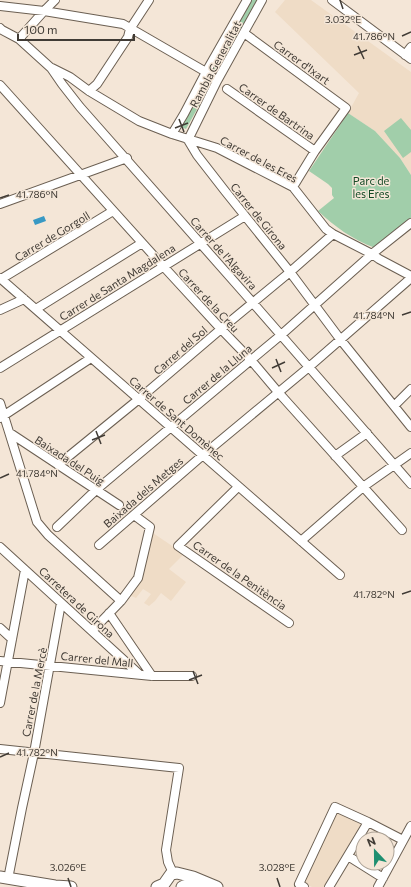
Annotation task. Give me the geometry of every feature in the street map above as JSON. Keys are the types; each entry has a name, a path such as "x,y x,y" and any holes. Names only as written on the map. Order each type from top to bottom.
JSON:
{"main road":[{"path":"4,878 54,886 71,887"},
{"path":"173,878 217,887"},
{"path":"157,887 173,878 184,878 184,885 182,887"},
{"path":"182,887 189,883 199,884"}],"street":[{"path":"19,40 55,0 60,14"},
{"path":"89,91 101,78 128,37 130,28 149,0"},
{"name":"Rambla Generalitat","path":"172,134 247,0"},
{"name":"Rambla Generalitat","path":"188,140 217,81 262,0"},
{"path":"334,1 408,57 411,47"},
{"path":"1,5 123,24 206,72 217,81"},
{"name":"Carrer de l'Algavira","path":"1,30 19,40 51,68 80,107 253,302 411,484"},
{"name":"Carrer d'Ixart","path":"244,33 346,108 315,150"},
{"path":"51,68 70,78 139,121 188,140"},
{"name":"Carrer de la Creu","path":"0,85 142,243 251,360 402,530"},
{"name":"Carrer de Bartrina","path":"227,89 315,150"},
{"name":"Carrer de les Eres","path":"188,140 217,148 293,187 326,229 411,277"},
{"name":"Carrer de Girona","path":"188,140 197,155 290,272 340,339 411,427"},
{"path":"293,187 315,150"},
{"path":"0,204 126,158"},
{"name":"Carrer de Gorgoll","path":"1,278 113,211"},
{"name":"Carrer de Santa Magdalena","path":"0,368 245,216"},
{"name":"Carrer de la Lluna","path":"57,526 96,490 281,335 372,254 411,223"},
{"name":"Carrer del Sol","path":"58,465 139,399 333,234"},
{"path":"36,309 142,243"},
{"name":"Baixada dels Metges","path":"99,545 202,455 309,367 411,277"},
{"name":"Carrer de Sant Domènec","path":"1,278 340,575"},
{"path":"0,310 24,299"},
{"path":"2,417 91,358"},
{"path":"394,406 411,389"},
{"path":"0,403 2,417 10,433 37,522 48,535 121,601"},
{"name":"Baixada del Puig","path":"10,433 119,506"},
{"path":"335,456 366,433"},
{"path":"301,541 363,487 411,453"},
{"name":"Carrer de la Penitència","path":"238,487 178,546 289,623"},
{"path":"92,631 121,601 138,578 150,527 134,515"},
{"name":"Carretera de Girona","path":"0,547 139,674"},
{"path":"0,703 4,661 12,639 26,570"},
{"name":"Carrer de la Mercè","path":"4,878 34,753 61,603"},
{"path":"109,613 152,676"},
{"path":"0,628 12,639"},
{"name":"Carrer del Mall","path":"4,661 152,676 192,676"},
{"path":"0,749 179,768 166,850 173,878"},
{"path":"304,887 299,884 335,807 403,840"},
{"path":"329,887 368,822"},
{"path":"378,887 411,826"},
{"path":"348,856 383,878"}],"shaded area":[{"path":"285,0 311,0 411,72 411,175 400,158 375,131 348,113 359,93 275,12"},
{"path":"153,533 184,554 169,569 186,582 171,601 161,593 149,606 144,603 151,594 143,589 136,598 129,595 142,577"},
{"path":"336,810 362,825 359,831 355,831 355,837 327,887 312,887 302,882"}],"green space":[{"path":"250,0 259,0 217,73 211,70"},
{"path":"205,81 211,84 186,129 179,126"},
{"name":"Parc de les Eres","path":"348,113 375,131 400,158 411,175 411,218 375,248 344,232 318,211 334,198 332,195 332,188 309,171"},
{"path":"401,118 411,130 411,152 403,158 384,131"}],"water":[{"path":"44,216 46,221 35,225 33,220"}]}
